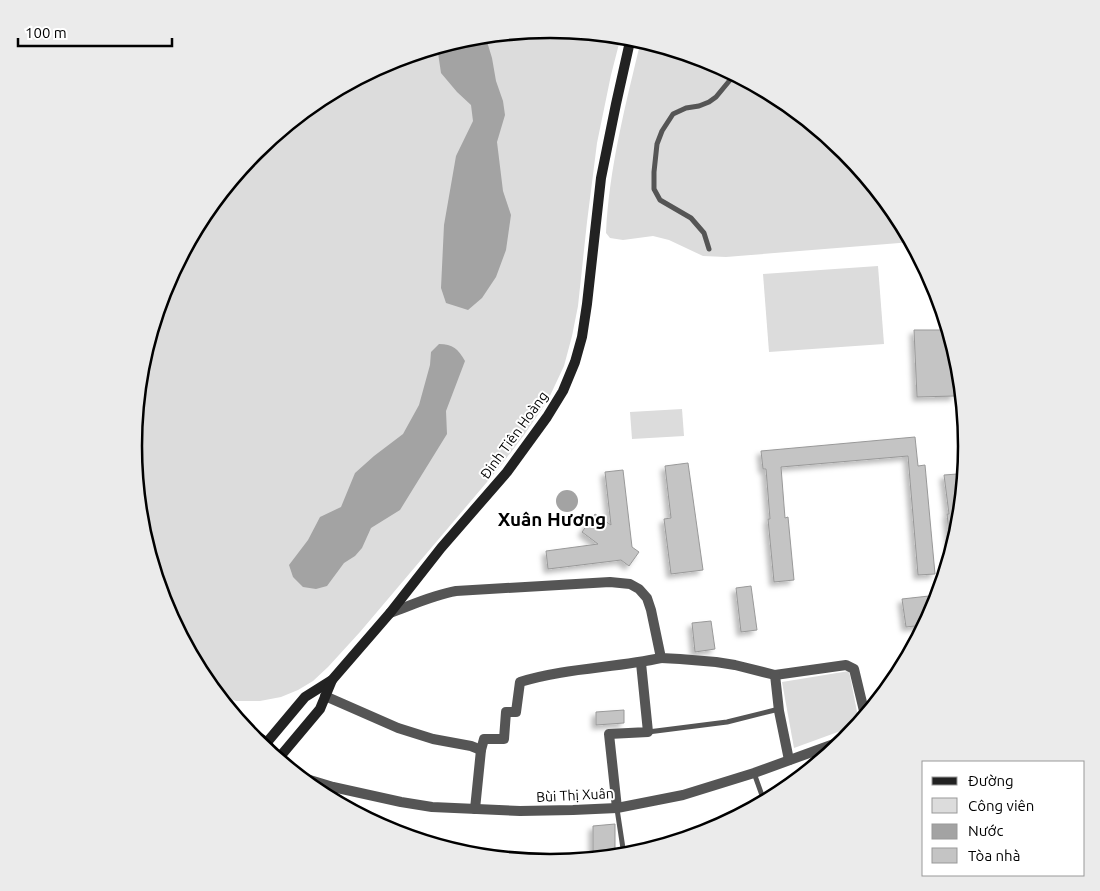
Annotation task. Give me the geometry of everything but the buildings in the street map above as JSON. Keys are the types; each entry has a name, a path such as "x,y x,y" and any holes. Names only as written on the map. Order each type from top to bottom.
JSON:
{"main road":[{"name":"Đinh Tiên Hoàng","path":"269,740 305,697 332,680 390,613 441,548 506,472 547,417 563,391 575,362 582,337 601,178 629,45"},
{"name":"Đinh Tiên Hoàng","path":"283,753 320,709 332,680"}],"street":[{"path":"390,613 433,596 456,591 610,582 630,584 639,589 647,598 661,658"},
{"path":"475,809 481,750 484,739 504,739 506,712 516,712 520,682 538,676 641,663 661,658 716,662 774,675 846,665 854,669 863,707"},
{"path":"617,808 609,734 648,732 641,663"},
{"path":"774,675 789,760"},
{"path":"325,696 398,728 433,739 471,746 481,750"},
{"name":"Bùi Thị Xuân","path":"320,783 401,802 432,807 520,811 617,808 683,796 824,748"}],"lane":[{"path":"709,249 704,233 691,218 660,200 654,189 654,172 662,131 673,114 686,108 709,102 716,97 730,80"},
{"path":"648,732 727,722 779,709"},
{"path":"754,772 762,794"},
{"path":"617,808 623,847"}],"green space":[{"path":"523,38 577,38 619,43 597,143 578,306 564,366 548,400 498,469 328,667 313,681 281,697 260,701 236,701 230,699 211,672 184,626 173,602 156,551 145,499 142,446 143,419 145,392 150,366 156,340 173,289 197,241 226,197 243,176 281,139 323,106 370,80 419,59 444,51 497,41"},
{"path":"639,47 681,59 754,92 777,106 819,139 857,176 874,197 903,243 726,257 703,256 669,240 653,236 623,240 610,238 606,233 614,160"},
{"path":"878,266 884,344 769,352 763,274"},
{"path":"682,409 684,436 632,439 630,412"},
{"path":"849,671 858,714 841,731 794,748 782,682"}],"water":[{"path":"487,42 505,115 497,142 503,191 511,215 506,250 496,277 482,298 468,310 446,303 441,288 444,225 456,156 473,121 471,105 441,73 438,53"},
{"path":"439,344 455,348 465,361 446,411 447,434 400,510 371,528 362,548 355,556 344,563 327,586 316,589 303,587 293,577 289,565 308,540 320,517 341,507 355,473 403,434 419,405 430,365 431,352"},
{"path":"567,490 575,493 578,501 575,509 567,512 559,509 556,501 559,493"}],"district":[{"name":"Xuân Hương","path":"552,519"}]}
